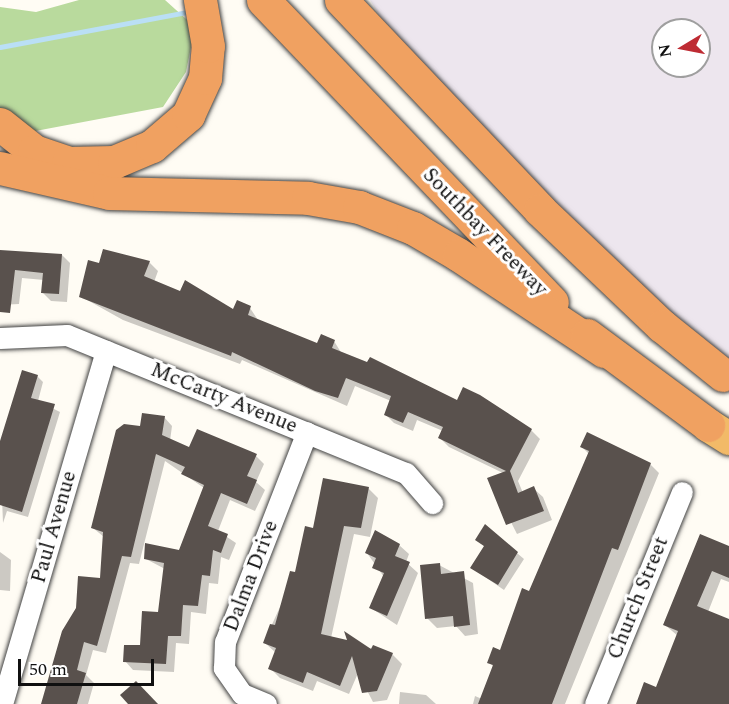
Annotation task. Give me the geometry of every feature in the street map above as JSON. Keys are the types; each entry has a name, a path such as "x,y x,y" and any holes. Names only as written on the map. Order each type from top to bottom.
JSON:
{"highway":[{"path":"0,124 34,151 68,163 94,165 133,156 172,134 188,115 205,78 208,46 200,0"},
{"path":"341,0 540,210 662,326 727,371"},
{"path":"370,0 422,84"},
{"name":"Southbay Freeway","path":"271,9 604,351 719,432"},
{"path":"0,168 109,194 308,198 359,207 413,228 459,255 604,351"}],"street":[{"name":"McCarty Avenue","path":"0,338 48,332 106,351 406,473 432,503"},
{"name":"Paul Avenue","path":"2,704 106,351"},
{"name":"Dalma Drive","path":"266,704 242,694 224,668 225,642 307,432"},
{"name":"Church Street","path":"595,704 682,492"}],"shaded area":[{"path":"370,0 729,0 729,379 421,84"}],"green space":[{"path":"79,0 165,0 195,27 186,72 163,107 30,132 0,129 0,7 36,12"}],"building":[{"path":"103,249 150,261 144,276 180,291 185,280 233,309 237,300 251,306 248,315 317,343 321,334 335,340 332,348 367,362 370,357 457,400 463,387 480,395 532,429 510,471 518,493 534,486 544,511 506,525 487,478 506,471 438,438 443,427 408,412 403,423 384,415 391,396 346,378 338,398 315,391 232,352 231,356 79,297 88,260 99,263"},
{"path":"0,250 62,254 59,294 41,293 43,273 15,270 10,313 0,312"},
{"path":"22,370 38,375 31,398 55,404 22,512 0,505 0,441"},
{"path":"142,413 165,416 162,435 189,447 197,429 257,454 247,476 257,480 247,504 221,493 208,526 228,534 221,553 213,550 210,576 202,575 198,606 183,605 181,636 168,636 166,664 123,662 124,645 140,645 142,611 158,612 164,563 144,559 145,543 179,550 204,485 181,474 185,467 156,454 131,557 122,556 97,646 84,642 77,670 86,673 77,704 41,704 62,631 76,608 78,576 100,578 103,532 91,528 116,430 124,424 140,426"},
{"path":"587,432 651,463 618,550 612,548 552,704 478,704 493,665 487,663 493,647 500,650 522,588 529,591 589,451 580,447"},
{"path":"323,478 369,487 361,528 344,526 321,634 347,640 344,631 371,649 373,645 393,653 377,691 362,693 352,656 340,686 307,672 303,683 268,669 276,648 263,643 270,624 275,625 290,571 295,572 305,526 313,528"},
{"path":"485,524 518,552 498,585 470,568 484,546 475,540"},
{"path":"375,530 400,544 395,556 410,562 387,616 369,608 384,573 372,568 376,558 365,553"},
{"path":"700,534 729,546 729,578 712,571 697,606 729,619 729,704 636,704 644,682 656,687 678,631 663,625"},
{"path":"440,563 441,574 464,571 470,625 454,627 453,616 425,619 420,565"},
{"path":"136,681 158,704 128,704 120,695"}],"waterway":[{"path":"0,47 192,11"}]}
